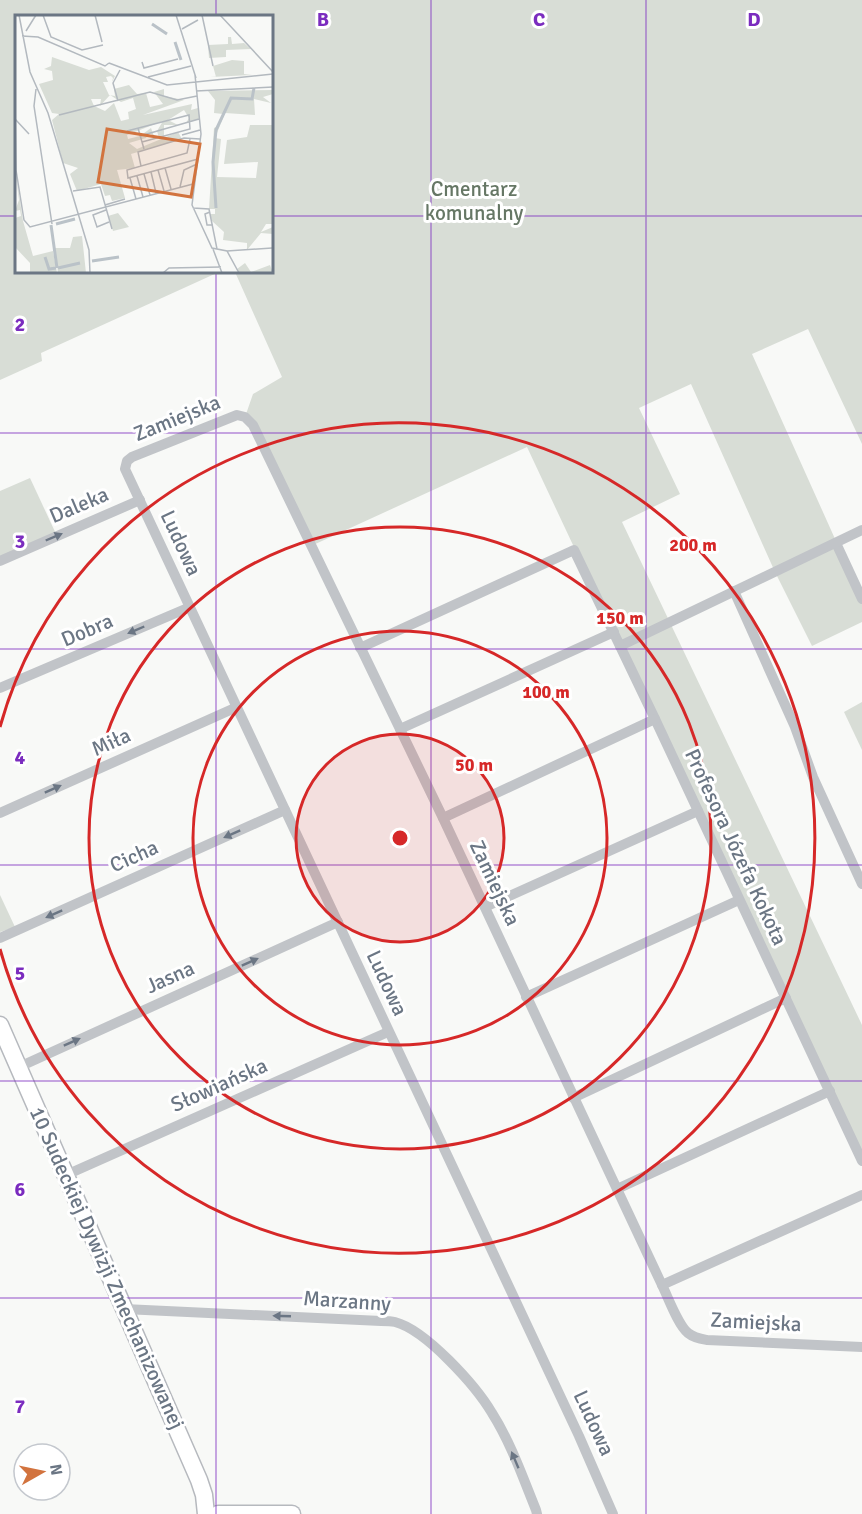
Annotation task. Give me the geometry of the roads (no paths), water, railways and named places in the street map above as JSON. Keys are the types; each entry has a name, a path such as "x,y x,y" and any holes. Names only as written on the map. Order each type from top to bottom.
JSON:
{"street":[{"name":"Zamiejska","path":"125,469 127,461 132,457 237,415 245,417 254,425 443,818 682,1326 687,1333 707,1340 862,1347"},
{"name":"Ludowa","path":"125,469 579,1436 613,1514"},
{"name":"Daleka","path":"0,561 140,500"},
{"path":"620,646 862,530"},
{"path":"836,543 862,599"},
{"name":"Profesora Józefa Kokota","path":"360,648 574,550 862,1161"},
{"path":"734,591 795,727 813,777 862,884"},
{"name":"Dobra","path":"0,688 190,607"},
{"path":"400,729 614,632"},
{"name":"Miła","path":"0,813 237,707"},
{"path":"443,818 655,719"},
{"name":"Cicha","path":"0,938 285,810"},
{"path":"484,907 698,811"},
{"path":"526,997 739,900"},
{"name":"Jasna","path":"19,1066 338,922"},
{"path":"573,1098 786,998"},
{"name":"10 Sudeckiej Dywizji Zmechanizowanej","path":"0,1025 199,1480 204,1495 206,1514"},
{"name":"Słowiańska","path":"66,1174 388,1032"},
{"path":"617,1189 830,1091"},
{"path":"662,1285 862,1195"},
{"name":"Marzanny","path":"124,1310 381,1320 396,1322 407,1327 440,1351 471,1383 492,1412 510,1448 537,1514"},
{"path":"218,1514 292,1514"}],"park label":[{"name":"Cmentarz komunalny","path":"474,201"}]}
